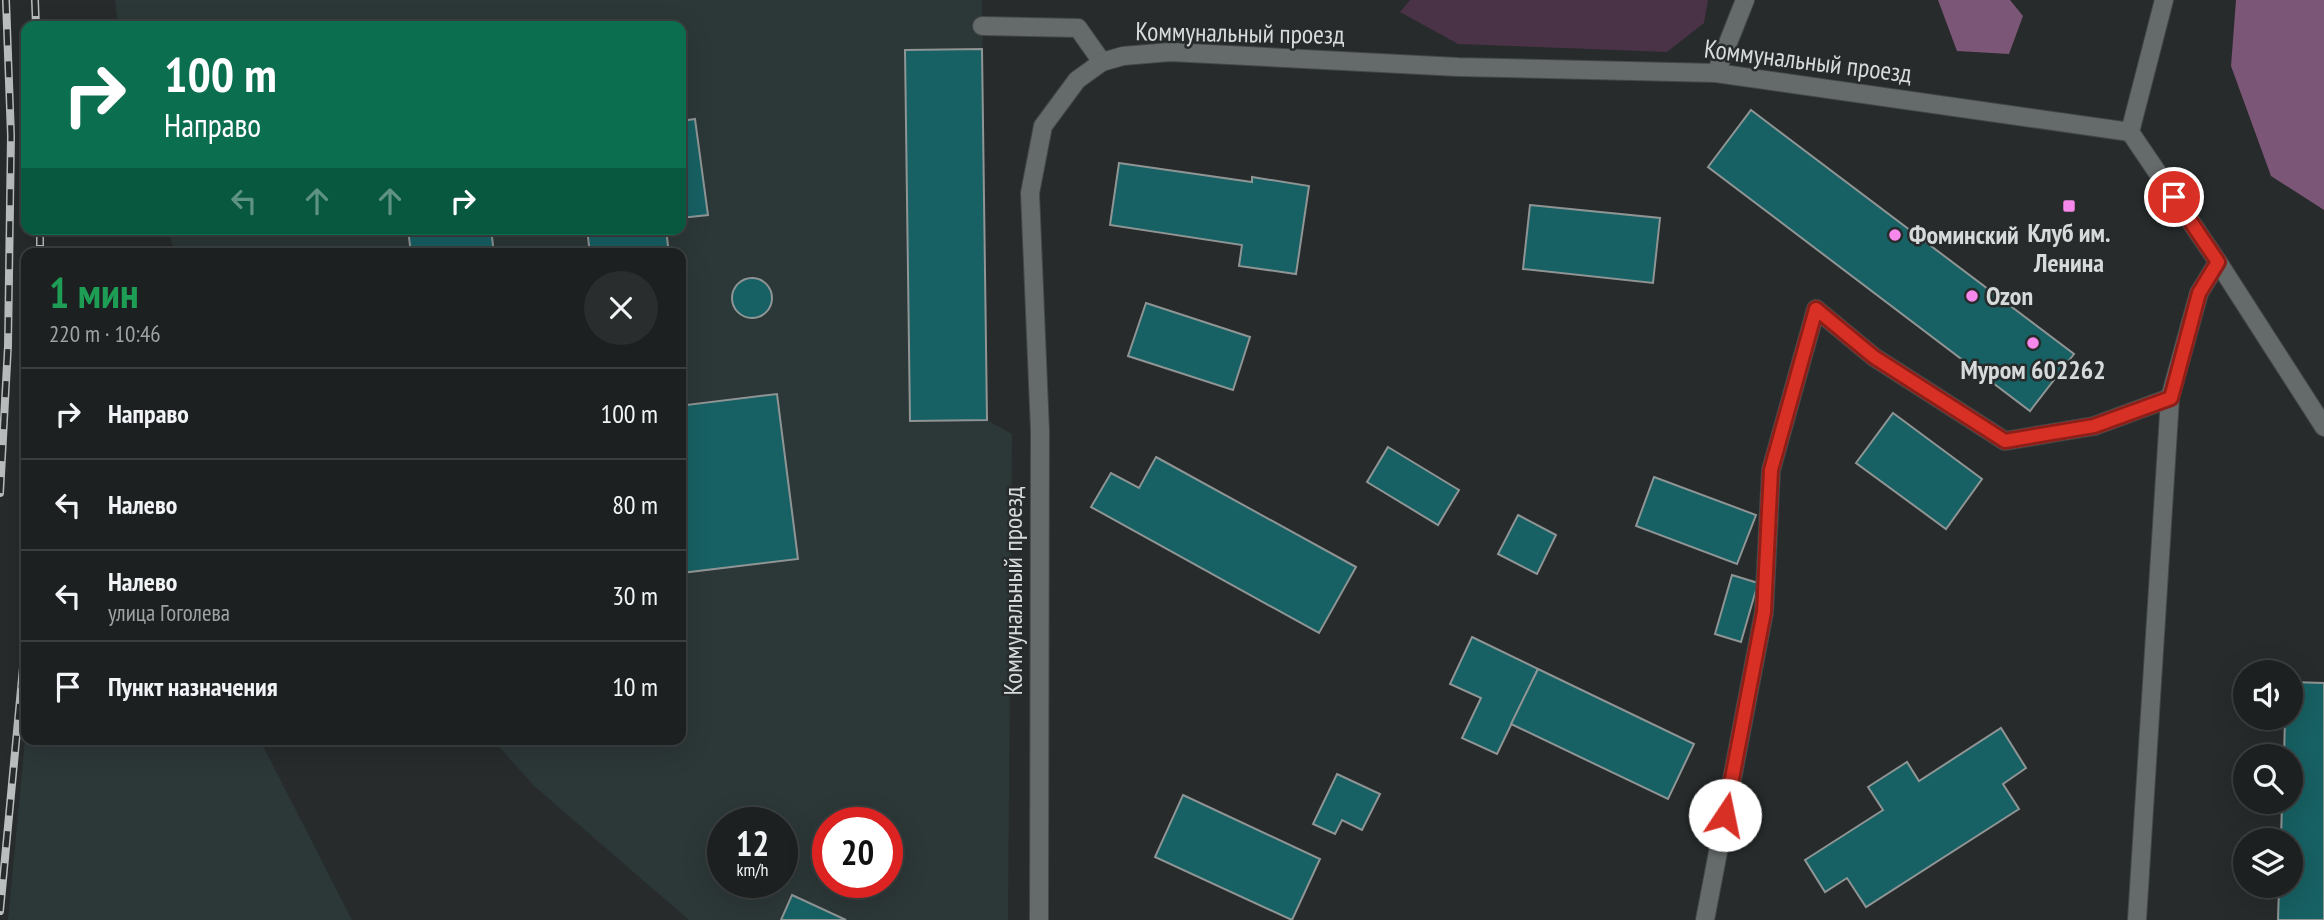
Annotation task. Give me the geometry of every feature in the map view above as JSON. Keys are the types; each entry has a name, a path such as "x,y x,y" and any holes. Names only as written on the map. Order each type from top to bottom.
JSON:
{"street":[{"path":"1716,73 1745,0"},
{"path":"2164,0 2130,132 2324,427"},
{"path":"982,26 1078,28 1102,62"},
{"name":"Коммунальный проезд","path":"1039,920 1040,431 1030,193 1044,126 1077,80 1102,62 1123,56 1170,52 1458,67 1716,73 2130,132"},
{"path":"2137,920 2171,398 2199,293 2218,262"},
{"path":"1705,920 1764,612 1771,470 1816,309 1874,357 2005,441 2094,426 2171,398"}],"shaded area":[{"path":"115,0 982,0 987,420 1012,434 1008,920 689,920 534,786 497,745 686,745 686,248 173,248 170,235 686,235 686,21 117,21"},
{"path":"1410,0 1708,0 1704,23 1667,52 1458,44 1400,12"},
{"path":"1938,0 2010,0 2023,16 2009,54 1957,51"},
{"path":"2236,0 2324,0 2324,210 2271,176 2231,66"},
{"path":"25,745 263,745 352,920 8,920"}],"building":[{"path":"982,49 987,420 910,421 905,50"},
{"path":"1751,110 2074,354 2030,411 1708,167"},
{"path":"695,119 708,215 686,217 686,120"},
{"path":"1119,163 1252,182 1252,177 1309,186 1296,274 1239,266 1242,245 1110,225"},
{"path":"1530,205 1660,218 1653,283 1523,269"},
{"path":"409,235 492,235 493,248 410,248"},
{"path":"588,235 667,235 668,248 589,248"},
{"path":"752,278 766,284 772,298 766,312 752,318 738,312 732,298 738,284"},
{"path":"1146,303 1250,337 1233,390 1128,356"},
{"path":"777,394 798,559 686,572 686,396 687,405"},
{"path":"1893,413 1982,479 1946,529 1856,463"},
{"path":"1388,447 1459,490 1438,525 1367,482"},
{"path":"1156,457 1356,567 1319,633 1091,507 1111,473 1139,488"},
{"path":"1654,477 1756,515 1737,564 1636,526"},
{"path":"1518,515 1556,535 1537,574 1498,554"},
{"path":"1732,575 1758,583 1741,642 1715,634"},
{"path":"1472,637 1538,669 1497,754 1462,738 1481,698 1450,684"},
{"path":"1538,669 1694,744 1668,799 1511,724"},
{"path":"2303,682 2324,683 2324,920 2278,920 2279,898 2303,898 2303,828 2281,828 2282,814 2303,814 2303,744 2284,744 2285,730 2303,730"},
{"path":"2001,728 2026,768 2003,784 2019,809 1866,907 1847,878 1825,892 1805,860 1883,810 1868,787 1907,762 1919,781"},
{"path":"1337,774 1380,794 1362,830 1342,820 1335,834 1313,824"},
{"path":"1183,795 1320,859 1292,920 1155,857"},
{"path":"791,898 798,898 846,920 781,920"}],"railway":[{"path":"0,493 8,346 11,136 6,0"},
{"path":"35,0 36,21"},
{"path":"40,235 40,248"},
{"path":"0,911 21,689"}],"place":[{"name":"Клуб им. Ленина","path":"2069,206"},
{"name":"Фоминский","path":"1895,235"},
{"name":"Ozon","path":"1972,296"},
{"name":"Муром 602262","path":"2033,343"}],"route":[{"path":"1725,815 1764,612 1771,470 1816,309 1874,357 2005,441 2094,426 2171,398 2199,293 2218,262 2174,197"}]}
